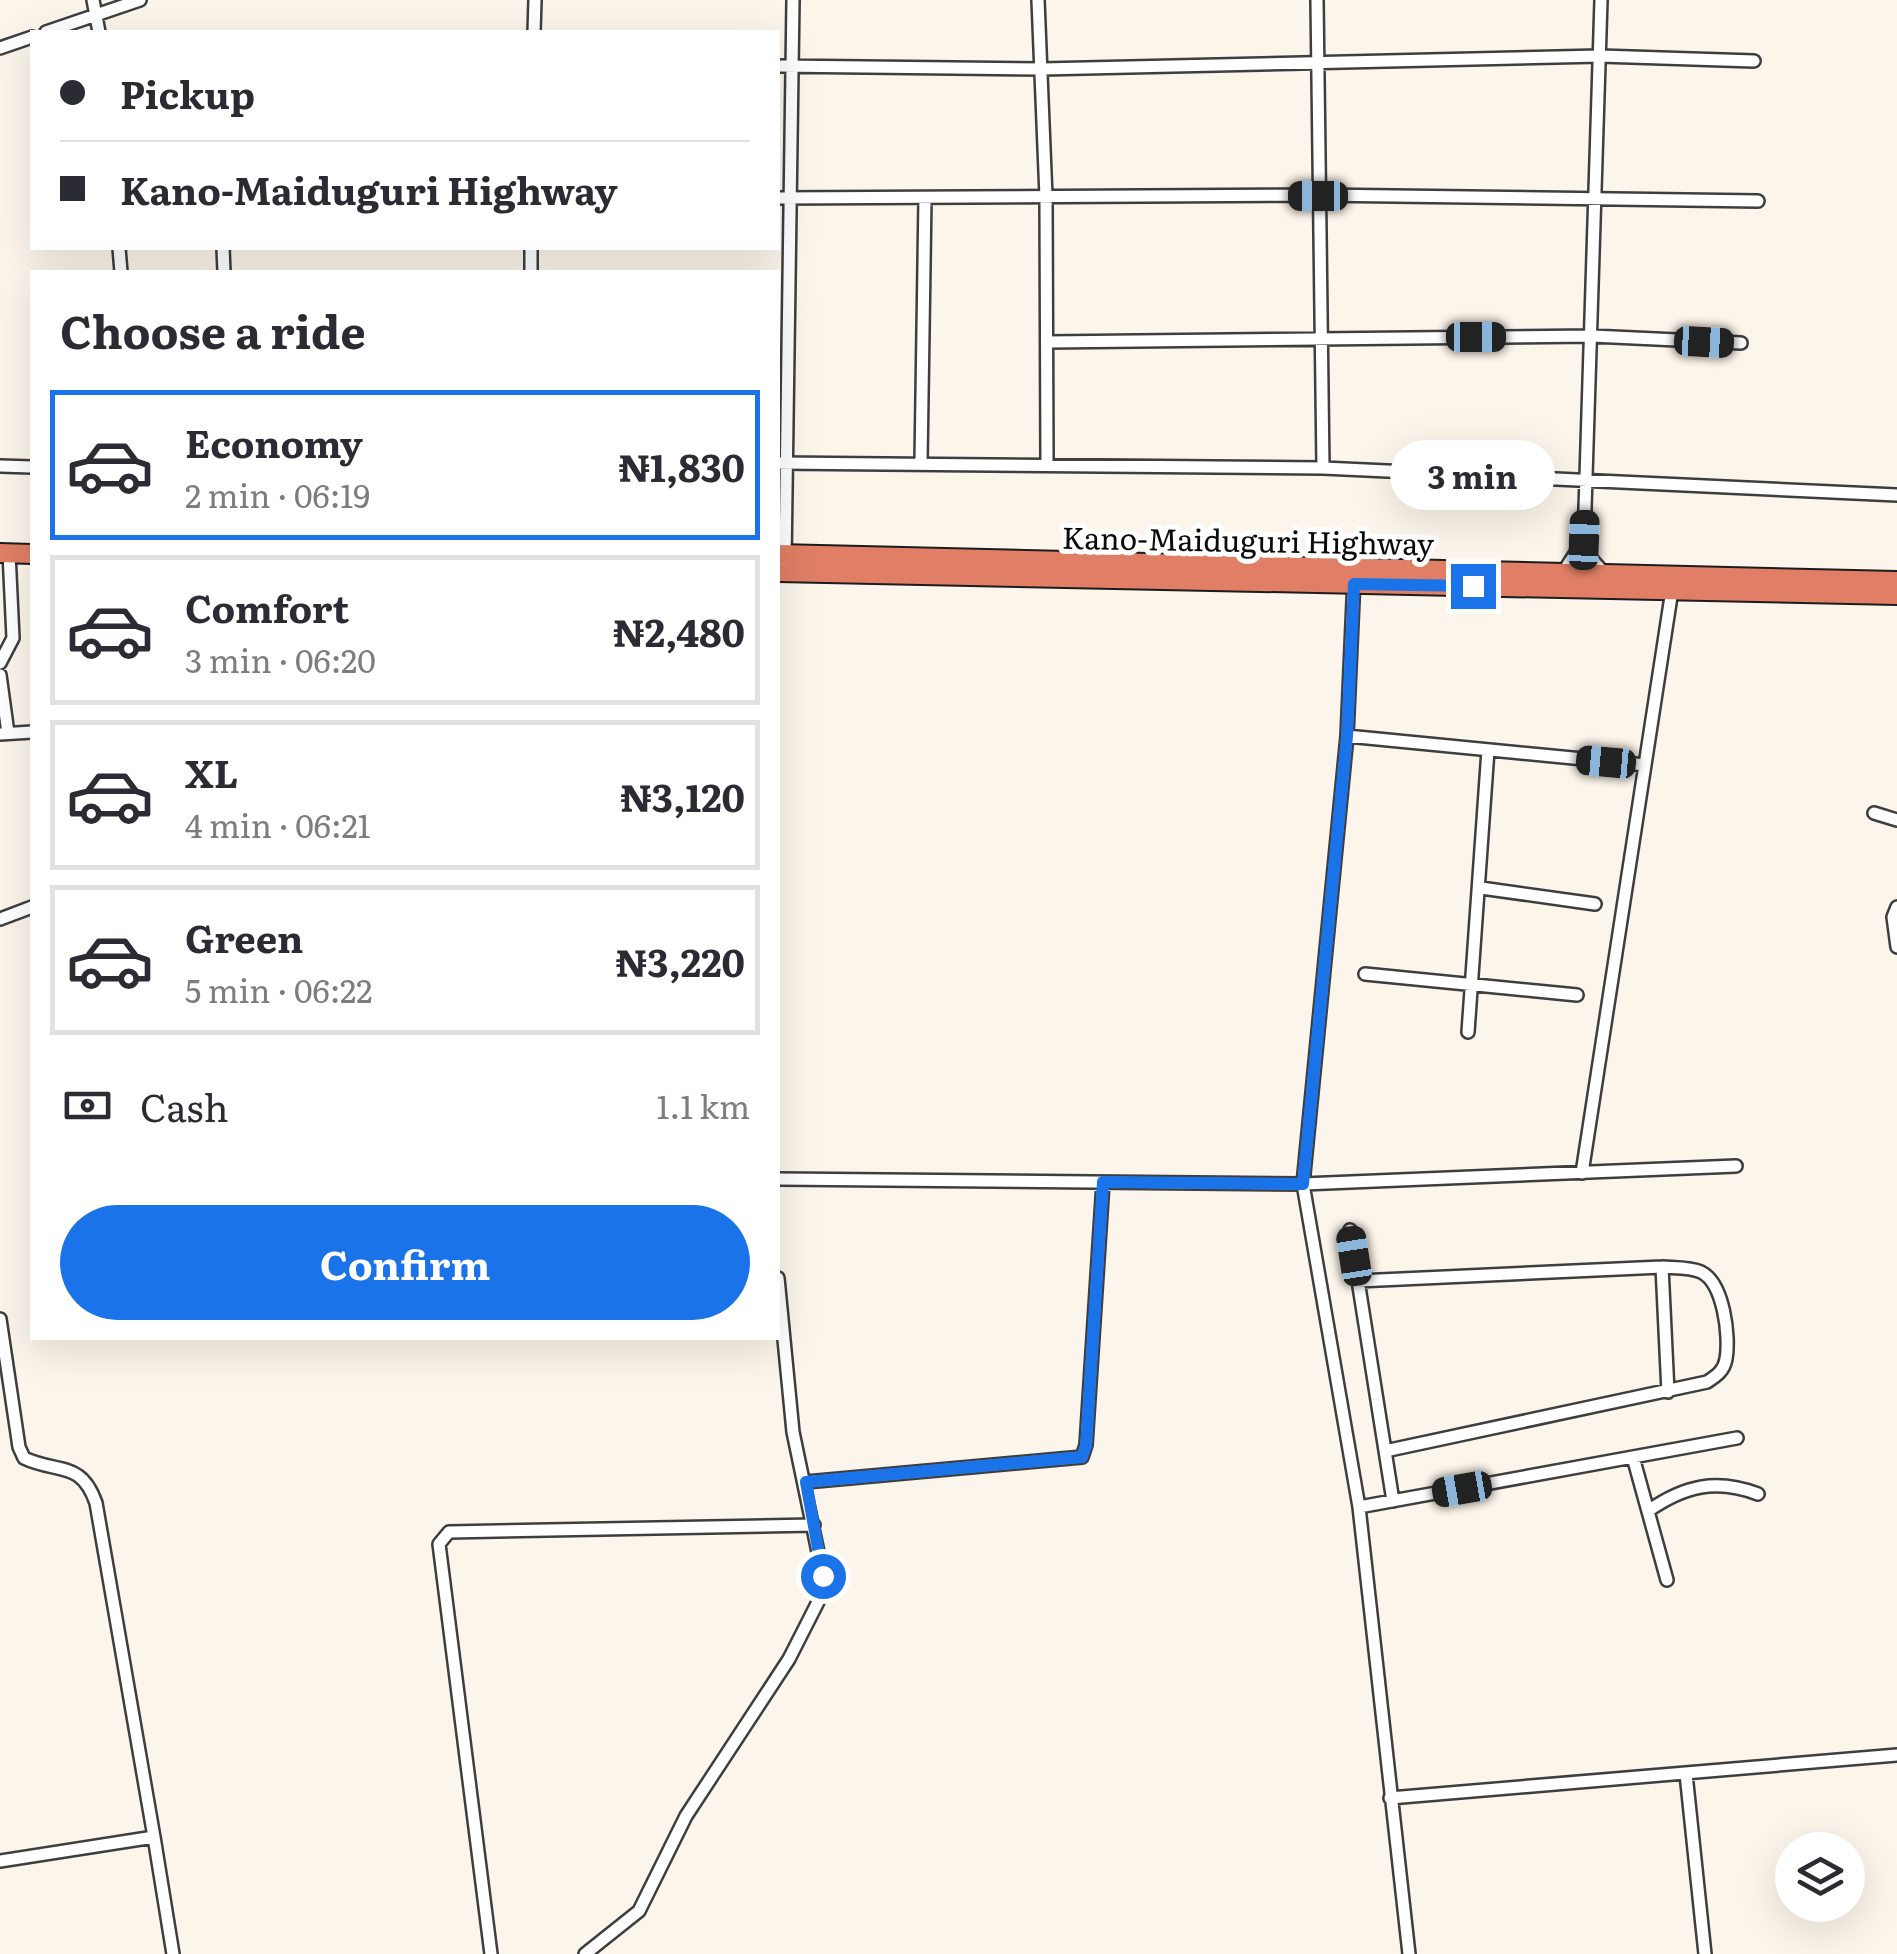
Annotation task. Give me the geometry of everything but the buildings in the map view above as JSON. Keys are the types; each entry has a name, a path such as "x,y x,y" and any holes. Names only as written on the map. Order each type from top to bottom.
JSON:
{"highway":[{"path":"3,549 30,542"},
{"path":"3,549 30,554"},
{"name":"Kano-Maiduguri Highway","path":"781,563 1897,595"},
{"name":"Kano-Maiduguri Highway","path":"1354,577 1560,574 1897,581"}],"street":[{"path":"93,0 99,30"},
{"path":"52,30 140,0"},
{"path":"534,30 535,0"},
{"path":"781,563 783,338 792,198 793,0"},
{"path":"1038,0 1046,197 1048,462"},
{"path":"1317,0 1323,468"},
{"path":"1600,0 1584,540 1588,555 1607,576"},
{"path":"0,48 30,38"},
{"path":"780,66 1042,69 1600,56 1754,61"},
{"path":"780,198 1597,196 1758,202"},
{"path":"921,462 925,198"},
{"path":"1048,342 1592,336 1742,344"},
{"path":"782,463 1048,462 1323,468 1586,477 1897,495"},
{"path":"0,466 30,467"},
{"path":"1560,574 1584,540"},
{"path":"0,663 14,638 3,549"},
{"path":"1354,577 1347,736 1303,1184 1359,1507 1410,1954"},
{"path":"1582,1173 1672,590"},
{"path":"0,675 4,734 30,732"},
{"path":"1347,736 1645,765"},
{"path":"1468,1032 1488,750"},
{"path":"1874,813 1897,820"},
{"path":"1480,888 1595,904"},
{"path":"1897,907 1893,924 1897,947"},
{"path":"0,919 30,908"},
{"path":"1364,974 1577,995"},
{"path":"780,1179 1303,1184 1736,1166"},
{"path":"806,1482 1082,1457 1086,1446 1103,1182"},
{"path":"1350,1230 1393,1501"},
{"path":"1358,1281 1662,1267 1701,1272 1712,1281 1726,1343 1720,1373 1707,1382 1385,1451"},
{"path":"1662,1267 1668,1392"},
{"path":"585,1954 639,1910 672,1840 822,1594 823,1576 784,1370 780,1309"},
{"path":"0,1319 24,1458 76,1473 89,1484 96,1504 173,1954"},
{"path":"1359,1507 1738,1438"},
{"path":"1633,1458 1667,1580"},
{"path":"1648,1511 1672,1495 1699,1486 1739,1486 1758,1494"},
{"path":"492,1954 439,1544 449,1532 814,1525"},
{"path":"1390,1798 1897,1755"},
{"path":"1686,1774 1705,1954"},
{"path":"0,1861 154,1837"}],"route":[{"path":"823,1576 806,1482 1082,1457 1086,1446 1103,1182 1303,1184 1347,736 1354,584 1473,586"}]}
